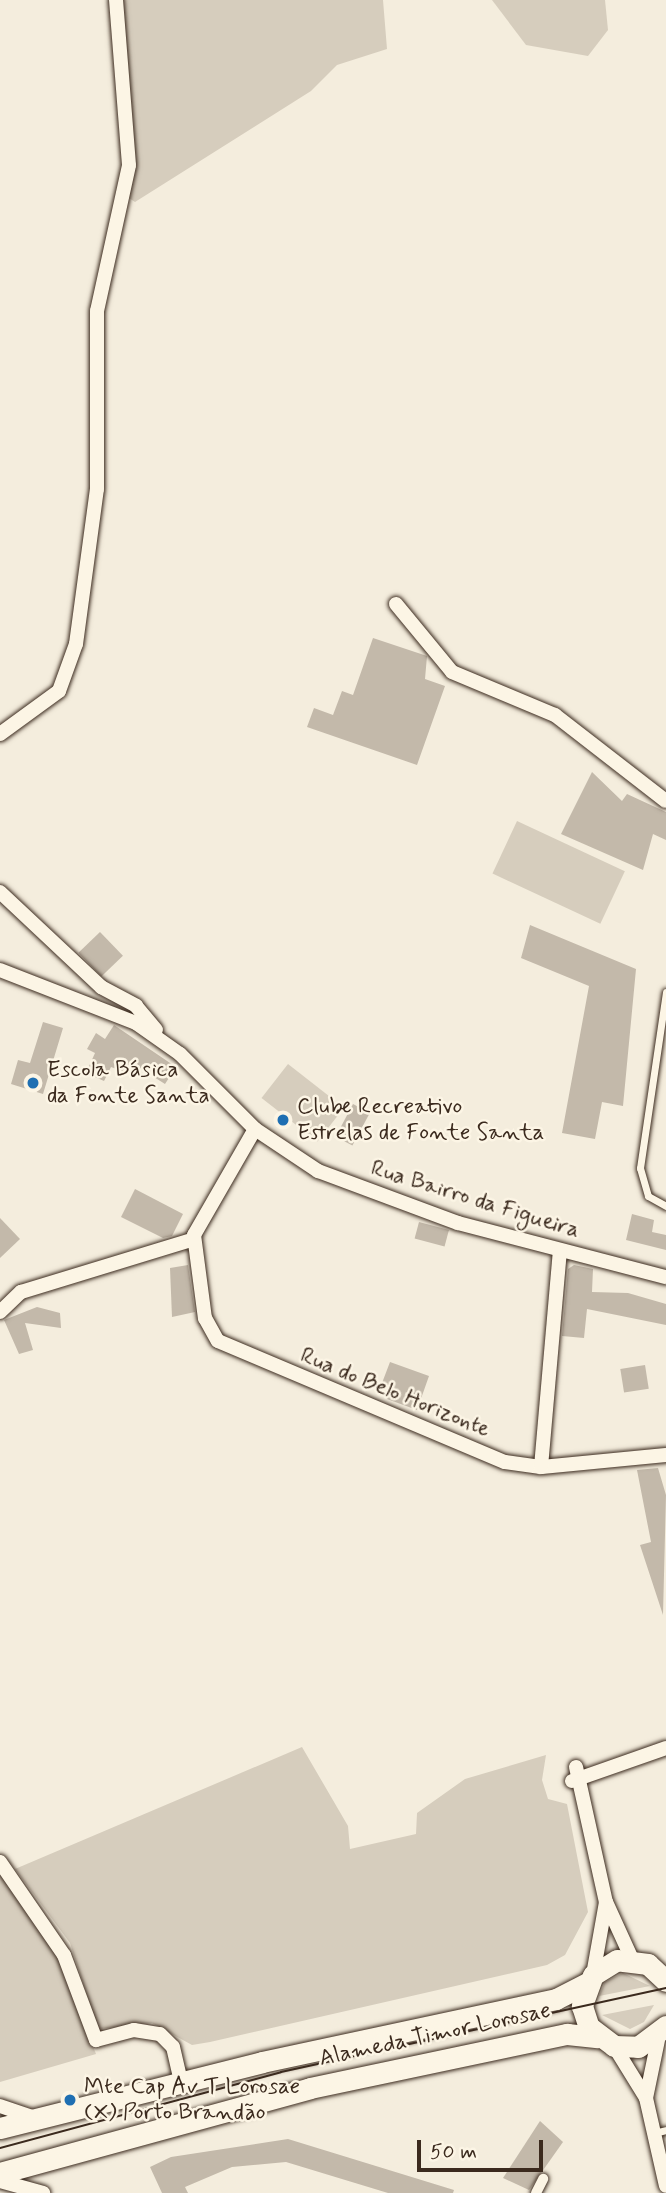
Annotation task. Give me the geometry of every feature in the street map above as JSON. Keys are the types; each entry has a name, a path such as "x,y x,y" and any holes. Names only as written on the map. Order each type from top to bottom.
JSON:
{"main road":[{"name":"Alameda Timor Lorosae","path":"0,2129 181,2082 556,1999 590,1979 649,1961"},
{"path":"649,1961 666,1981"},
{"path":"590,1979 584,2015 606,2041"},
{"name":"Alameda Timor Lorosae","path":"0,2173 310,2088 567,2034 638,2047 663,2030"}],"street":[{"path":"0,734 59,691 76,644 97,489 97,311 129,165 116,0"},
{"path":"396,604 452,672 555,715 666,801"},
{"path":"0,892 100,987 136,1006 168,1045"},
{"name":"Rua Bairro da Figueira","path":"0,970 93,1002 168,1045 254,1129 328,1175 458,1223 666,1277"},
{"path":"0,1312 21,1292 194,1239 254,1129"},
{"name":"Rua do Belo Horizonte","path":"194,1239 205,1318 224,1346 499,1460 541,1467 666,1455"},
{"path":"541,1467 560,1251"},
{"path":"649,1961 606,1902 575,1776 666,1748"},
{"path":"0,1863 64,1955 96,2040 134,2030 160,2034 173,2047 181,2082"},
{"path":"590,1979 606,1902"},
{"path":"646,2098 663,2030"},
{"path":"606,2041 646,2098 660,2131 666,2186"},
{"path":"0,2106 38,2119"},
{"path":"536,2193 543,2179"},
{"path":"0,2181 43,2193"}],"lane":[{"path":"666,992 640,1168 648,1196 666,1206"}],"shaded area":[{"path":"116,0 383,0 387,49 337,65 311,91 135,202 126,196"},
{"path":"492,0 605,0 608,30 588,56 526,45"},
{"path":"517,821 625,871 600,924 492,874"},
{"path":"288,1064 344,1108 317,1142 262,1098"},
{"path":"302,1747 348,1826 350,1849 416,1834 417,1813 465,1779 546,1755 542,1780 548,1799 567,1804 588,1912 565,1955 547,1965 192,2045 152,2023 98,2029 70,1943 15,1869"},
{"path":"0,1873 58,1956 96,2054 0,2082"},
{"path":"623,1973 650,1986 599,1996 605,1982"},
{"path":"654,2005 644,2022 630,2029 602,2015"}],"building":[{"path":"373,638 427,656 425,679 445,686 417,765 307,727 314,708 333,715 342,691 353,695"},
{"path":"592,772 622,801 627,794 666,812 666,840 653,834 643,870 561,834"},
{"path":"530,925 636,969 623,1106 602,1102 595,1139 562,1133 589,986 521,958"},
{"path":"100,932 123,956 101,977 78,953"},
{"path":"43,1022 63,1028 43,1094 11,1084 18,1060 30,1063"},
{"path":"114,1025 176,1067 165,1084 138,1067 136,1076 111,1067 104,1081 86,1073 95,1053 87,1049 96,1033 105,1039"},
{"path":"353,1104 370,1113 352,1146 336,1137"},
{"path":"135,1189 183,1214 172,1236 163,1238 121,1217"},
{"path":"632,1214 654,1220 652,1232 666,1235 666,1250 626,1240"},
{"path":"0,1218 20,1239 0,1258"},
{"path":"419,1222 449,1230 445,1246 415,1238"},
{"path":"188,1265 195,1312 172,1317 170,1268"},
{"path":"574,1265 593,1269 592,1292 628,1293 666,1304 666,1325 587,1309 584,1338 562,1336 568,1269"},
{"path":"37,1307 60,1313 61,1328 25,1323 33,1350 19,1354 4,1320"},
{"path":"390,1362 429,1376 417,1410 387,1399 392,1387 382,1383"},
{"path":"645,1365 649,1389 624,1393 620,1369"},
{"path":"658,1468 666,1495 663,1615 640,1545 651,1542 637,1470"},
{"path":"540,2121 563,2142 529,2190 503,2178"},
{"path":"288,2139 454,2190 453,2193 388,2193 286,2162 232,2167 185,2187 188,2193 162,2193 150,2167 171,2157"}],"tram line":[{"path":"0,2148 281,2072 666,1988"}],"place":[{"name":"Escola Básica da Fonte Santa","path":"33,1083"},
{"name":"Clube Recreativo Estrelas de Fonte Santa","path":"283,1120"},
{"name":"Mte Cap Av T Lorosae (X) Porto Brandão","path":"70,2100"}]}
